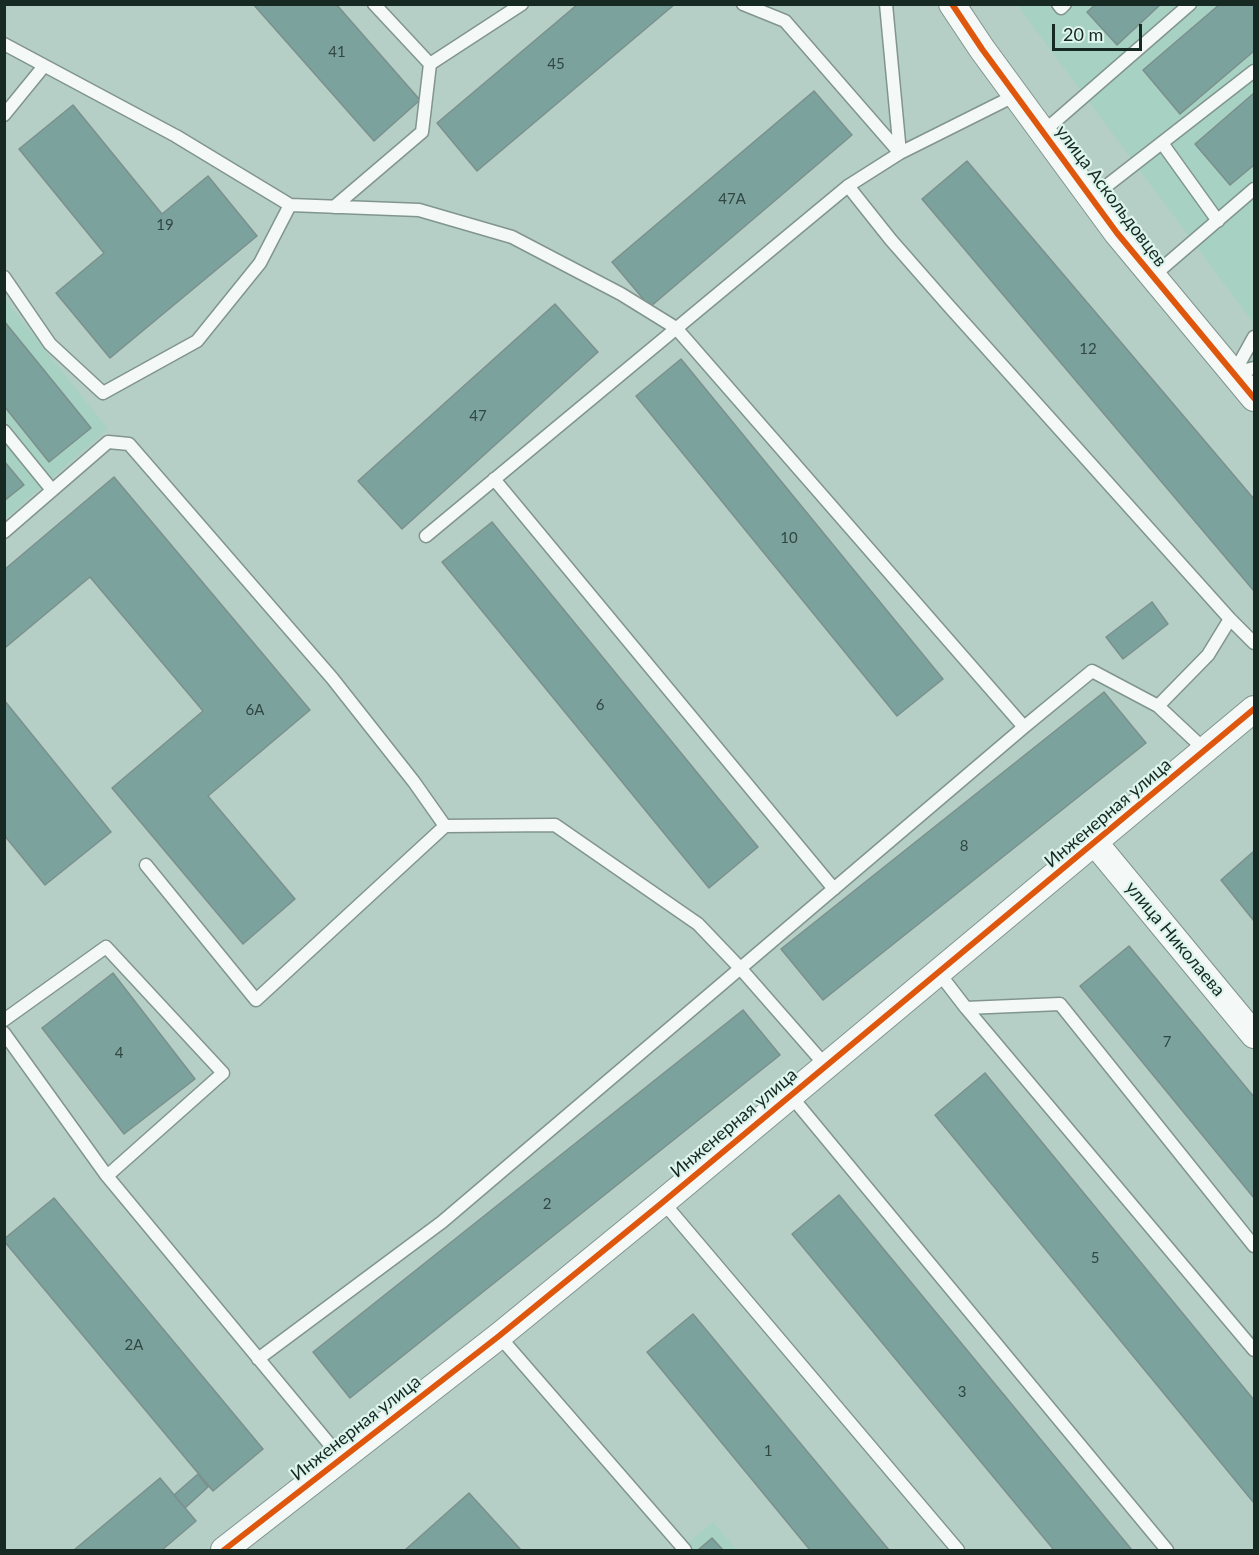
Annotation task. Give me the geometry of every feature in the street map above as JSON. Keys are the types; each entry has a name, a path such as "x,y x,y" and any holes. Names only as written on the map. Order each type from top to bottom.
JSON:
{"street":[{"name":"улица Аскольдовцев","path":"952,4 1117,233 1153,276 1244,370 1254,398"},
{"name":"Инженерная улица","path":"224,1551 499,1336 663,1202 1254,709"},
{"name":"улица Николаева","path":"1095,843 1254,1035"}],"lane":[{"path":"334,207 423,132 430,64 374,4"},
{"path":"430,64 522,4"},
{"path":"743,4 785,21 900,153"},
{"path":"886,4 900,153"},
{"path":"1058,4 1061,8 1065,4"},
{"path":"1043,132 1190,4"},
{"path":"4,44 176,136 290,205 418,210 512,237 621,294 676,328 1024,727"},
{"path":"4,115 44,66"},
{"path":"1091,198 1254,70"},
{"path":"426,536 849,186 900,153 1016,95"},
{"path":"1162,143 1218,221"},
{"path":"849,186 891,240 948,305 1254,643"},
{"path":"1153,276 1254,189"},
{"path":"4,277 50,344 103,393 197,340 260,263 290,205"},
{"path":"1244,370 1254,337"},
{"path":"5,433 52,490"},
{"path":"4,532 108,442 129,444 332,678 414,782 444,826"},
{"path":"494,479 834,889"},
{"path":"1158,706 1208,655 1230,619"},
{"path":"258,1359 442,1222 1092,671 1158,706 1205,750"},
{"path":"146,865 256,1000 444,826 555,825 698,924 741,969 826,1066"},
{"path":"4,1020 106,947 223,1073 107,1176"},
{"path":"939,973 1254,1350"},
{"path":"966,1008 1060,1004 1254,1246"},
{"path":"4,1033 107,1176 341,1458"},
{"path":"791,1096 1167,1551"},
{"path":"663,1202 958,1551"},
{"path":"499,1336 686,1551"}],"shaded area":[{"path":"1017,5 1254,5 1254,324"},
{"path":"4,298 108,429 5,519 4,519"},
{"path":"713,1522 737,1550 680,1550"}],"building":[{"path":"253,4 336,4 420,100 374,141"},
{"path":"578,4 675,4 477,171 437,123"},
{"path":"1096,4 1161,4 1117,45 1087,12"},
{"path":"1220,4 1254,4 1254,51 1180,114 1143,70"},
{"path":"814,91 852,135 650,307 612,262"},
{"path":"1254,93 1254,165 1230,185 1195,144"},
{"path":"73,105 162,214 208,176 257,236 110,358 56,293 104,253 19,149"},
{"path":"967,161 1254,499 1254,591 922,199"},
{"path":"555,304 598,352 402,529 358,481"},
{"path":"4,321 91,428 49,462 4,406"},
{"path":"681,359 943,679 897,716 636,396"},
{"path":"4,461 24,485 4,501"},
{"path":"114,477 310,710 208,796 295,899 243,944 112,788 203,711 90,577 6,647 4,645 4,570"},
{"path":"492,522 758,847 709,888 442,562"},
{"path":"1152,602 1168,624 1123,659 1106,637"},
{"path":"1104,692 1146,743 823,1000 781,949"},
{"path":"4,700 111,832 45,885 4,835"},
{"path":"1254,851 1254,921 1221,880"},
{"path":"1129,946 1254,1097 1254,1198 1080,986"},
{"path":"113,973 195,1079 124,1134 42,1028"},
{"path":"743,1010 780,1055 350,1398 313,1352"},
{"path":"985,1073 1254,1400 1254,1503 935,1115"},
{"path":"839,1195 1132,1550 1054,1550 792,1234"},
{"path":"54,1198 263,1449 213,1491 4,1241"},
{"path":"693,1314 889,1550 810,1550 647,1352"},
{"path":"198,1474 208,1487 185,1508 174,1495"},
{"path":"160,1478 196,1521 162,1550 74,1550"},
{"path":"469,1493 521,1550 405,1550"},
{"path":"712,1538 723,1550 698,1550"}],"cycle path":[{"path":"952,4 982,49 1117,233 1254,398"},
{"path":"224,1550 499,1336 1254,709"}]}
